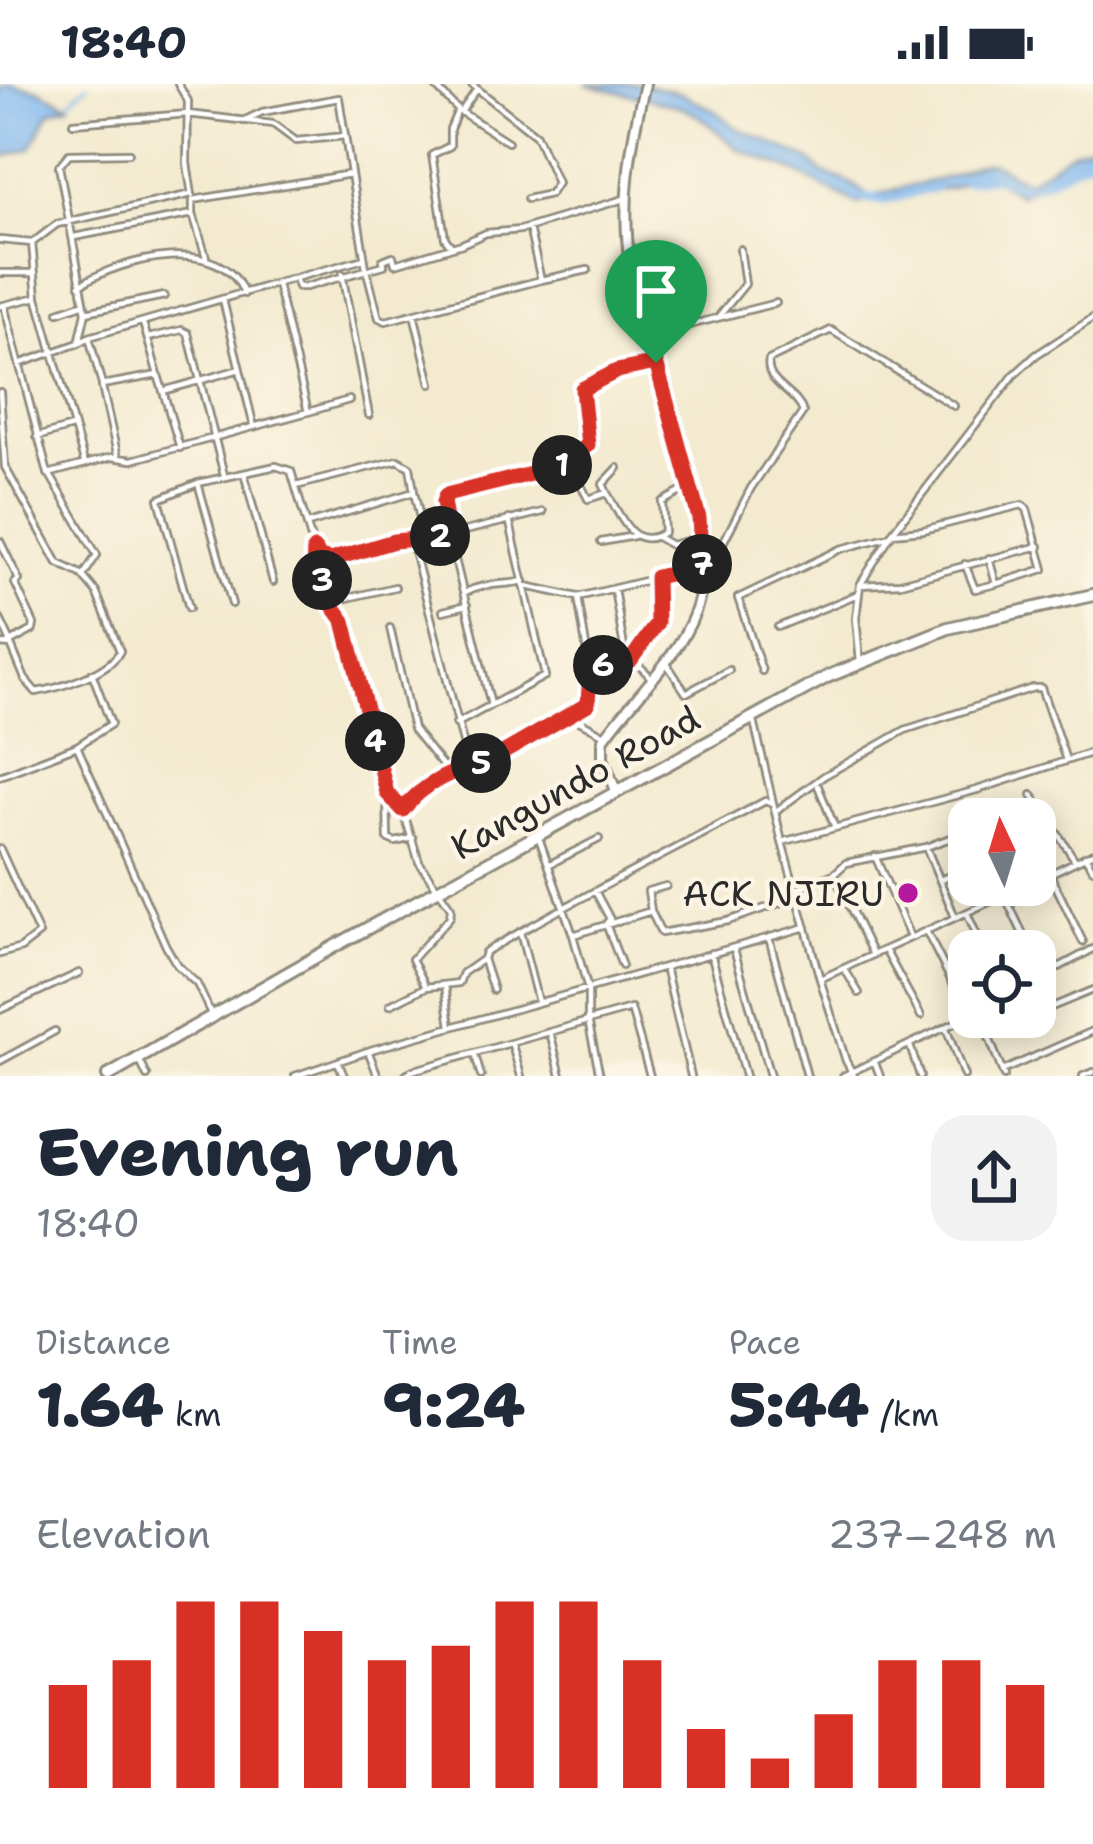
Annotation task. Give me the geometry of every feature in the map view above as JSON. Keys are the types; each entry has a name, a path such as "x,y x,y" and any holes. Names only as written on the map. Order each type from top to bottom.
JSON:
{"highway":[{"name":"Kangundo Road","path":"107,1076 860,662 948,628 1093,595"}],"main road":[{"path":"617,794 603,758 606,736 665,661 693,616 702,567 690,487 646,336 628,241 624,199 645,84"}],"street":[{"path":"178,84 188,101 187,163 193,214 206,257"},
{"path":"433,84 459,111 508,142"},
{"path":"452,246 445,238 432,155 450,146 450,129 474,87 536,135 554,173 557,188 527,199"},
{"path":"243,121 262,112 339,98 364,259 379,319 588,270"},
{"path":"73,123 188,114 278,126 296,141 345,136"},
{"path":"79,343 85,308 58,166 69,154 129,153"},
{"path":"0,240 32,243 47,229 68,221 350,174"},
{"path":"295,278 298,286 306,287 384,265 383,260 393,256 395,264 485,233 529,228 624,199"},
{"path":"73,237 193,214"},
{"path":"529,228 541,280"},
{"path":"32,243 37,297 84,465"},
{"path":"715,320 745,284 740,249"},
{"path":"80,285 123,266 206,257 232,272 244,294"},
{"path":"19,364 89,337 364,259"},
{"path":"0,272 33,274"},
{"path":"342,274 369,415"},
{"path":"277,284 308,412"},
{"path":"59,311 164,296"},
{"path":"37,297 2,305 49,474 97,555 83,575"},
{"path":"223,300 254,427"},
{"path":"646,336 776,303"},
{"path":"414,314 431,384"},
{"path":"860,662 860,586 892,535 1015,375 1036,355 1090,321"},
{"path":"143,322 180,448"},
{"path":"148,338 182,330 188,333 224,475"},
{"path":"702,552 717,550 723,543 751,488 803,412 800,403 772,379 769,360 831,330 954,406"},
{"path":"89,337 118,458"},
{"path":"490,705 449,536 446,495 569,461 588,445 582,389 617,371 656,363"},
{"path":"163,391 240,369"},
{"path":"102,385 158,375"},
{"path":"0,396 5,467 58,563 83,575 96,592 120,651 116,660 92,673 36,692 25,680 0,620"},
{"path":"49,474 118,458 132,460 349,400"},
{"path":"38,437 74,427"},
{"path":"296,486 398,460 410,467 424,536"},
{"path":"569,461 588,500 607,494"},
{"path":"189,608 159,499 224,475 283,467 291,471 314,549 313,572 344,621 387,793 388,838 395,842 413,838"},
{"path":"618,468 603,484 634,536"},
{"path":"244,473 273,582"},
{"path":"198,484 232,604"},
{"path":"658,537 664,532 662,502 690,487"},
{"path":"308,524 414,492"},
{"path":"762,670 738,598 841,550 1022,505 1027,509 1044,569 975,589 965,564"},
{"path":"314,549 330,560 411,538 449,536 543,512"},
{"path":"456,724 545,676 509,519"},
{"path":"602,542 658,537 671,545 701,537"},
{"path":"411,538 469,766"},
{"path":"0,541 20,580 14,583 34,624 33,630 0,644"},
{"path":"860,586 900,583 1039,546"},
{"path":"989,558 996,584"},
{"path":"464,593 501,581 578,597 702,567"},
{"path":"628,659 658,619 656,577"},
{"path":"330,602 394,587"},
{"path":"614,589 628,659"},
{"path":"778,628 858,594"},
{"path":"403,810 417,794 449,775 487,762 590,702 590,670 578,597"},
{"path":"443,611 467,604"},
{"path":"390,628 413,729 449,775"},
{"path":"590,670 628,659 638,662 651,678"},
{"path":"665,661 686,693 729,670"},
{"path":"0,776 76,746 111,724 92,673"},
{"path":"776,811 832,771 905,730 1038,687 1066,760"},
{"path":"568,715 606,736"},
{"path":"753,717 820,979 853,1074"},
{"path":"76,746 166,946 197,984 212,1016"},
{"path":"782,842 977,790 1093,752"},
{"path":"817,784 834,825"},
{"path":"387,793 403,810 419,862 451,908 451,917 411,962 426,987"},
{"path":"1032,794 1076,860"},
{"path":"390,1005 426,987 463,981 463,973 485,952 560,908 706,834 730,817 765,800 773,803"},
{"path":"539,838 573,935 600,1076"},
{"path":"548,865 599,839"},
{"path":"646,881 651,911 661,933 668,935 728,921 799,892 845,863 948,839"},
{"path":"926,847 955,917"},
{"path":"0,849 39,934 21,948 0,954"},
{"path":"1056,871 1089,854 1093,869"},
{"path":"875,856 910,937"},
{"path":"834,874 873,956"},
{"path":"940,880 948,876"},
{"path":"648,891 666,886"},
{"path":"1056,886 1083,942"},
{"path":"596,891 609,914 606,924 622,966"},
{"path":"820,979 983,906"},
{"path":"573,935 651,911"},
{"path":"967,913 975,930"},
{"path":"296,1076 806,927"},
{"path":"926,931 948,974"},
{"path":"520,932 538,1002"},
{"path":"769,938 807,1076"},
{"path":"734,948 770,1076"},
{"path":"1056,969 1093,949"},
{"path":"885,950 921,1016"},
{"path":"711,953 745,1076"},
{"path":"483,958 493,990"},
{"path":"665,967 691,1076"},
{"path":"844,968 859,993"},
{"path":"0,1010 79,973"},
{"path":"446,985 451,1028"},
{"path":"1056,1005 1093,990"},
{"path":"405,1076 633,1010 650,1076"},
{"path":"843,1076 946,1028 964,1076"},
{"path":"990,1038 1003,1074 1093,1030"},
{"path":"0,1060 55,1031"},
{"path":"550,1032 561,1076"},
{"path":"512,1045 521,1076"},
{"path":"910,1046 920,1076"},
{"path":"369,1051 378,1076"},
{"path":"476,1055 481,1076"},
{"path":"139,1058 147,1076"},
{"path":"338,1062 344,1076"},
{"path":"874,1063 880,1076"},
{"path":"438,1065 441,1076"},
{"path":"1083,1076 1093,1072"}],"water":[{"path":"9,84 39,90 69,105 50,111 31,148 0,158 0,88"},
{"path":"585,84 642,84 680,93 871,197 985,163 1029,180 1074,150 1093,144 1093,155 1019,195 985,173 950,188 897,193 857,204 738,149 699,116 678,106"}],"waterway":[{"path":"69,102 88,84"},
{"path":"1036,184 1093,156"},
{"path":"964,180 996,176 1004,181"},
{"path":"865,198 884,200 935,187"}],"place":[{"name":"ACK NJIRU","path":"908,893"}],"route":[{"path":"656,363 699,518 702,567 656,577 657,623 631,660 590,670 588,704 487,762 469,766 417,794 403,810 387,793 344,621 313,572 314,549 330,560 394,541 449,536 446,495 569,461 588,445 582,389 617,371 656,363"}]}
